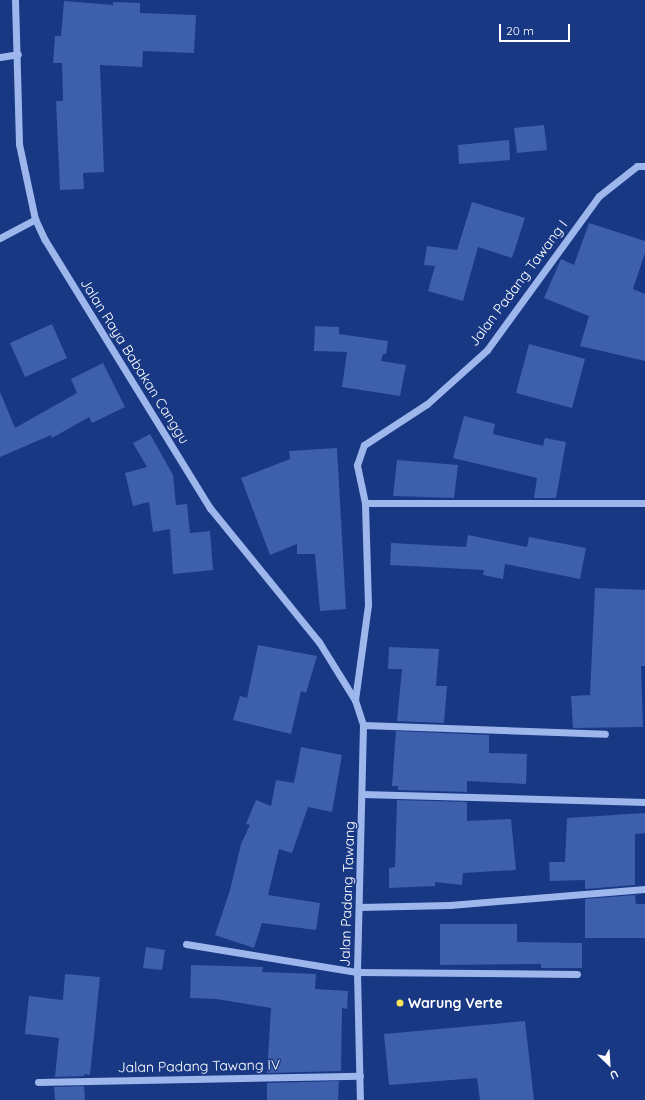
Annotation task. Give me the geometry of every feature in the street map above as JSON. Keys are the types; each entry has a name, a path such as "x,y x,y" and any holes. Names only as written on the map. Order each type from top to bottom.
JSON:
{"street":[{"name":"Jalan Raya Babakan Canggu","path":"15,0 18,54 17,97 20,144 35,219 45,240 210,508 319,642 350,690"},
{"path":"0,58 18,54"},
{"name":"Jalan Padang Tawang I","path":"355,700 368,605 365,503 357,465 364,445 427,404 487,350 599,196 637,166 645,166"},
{"path":"0,238 35,219"},
{"path":"365,503 645,503"},
{"name":"Jalan Padang Tawang","path":"350,690 355,700 363,725 357,972 360,1100"},
{"path":"363,725 606,734"},
{"path":"362,794 645,802"},
{"path":"359,907 450,905 645,889"},
{"path":"186,944 357,972 577,974"},
{"name":"Jalan Padang Tawang IV","path":"38,1082 360,1076"}],"building":[{"path":"64,1 113,5 113,2 140,3 140,13 196,15 194,53 143,51 142,67 100,65 104,172 83,173 84,189 60,190 56,101 63,101 62,63 53,63 55,36 61,36"},
{"path":"544,125 547,150 517,153 514,128"},
{"path":"509,140 510,160 459,164 458,145"},
{"path":"472,202 525,218 512,258 478,247 463,301 428,291 435,266 424,265 427,246 457,250"},
{"path":"589,223 645,241 645,253 633,289 645,294 645,361 580,346 589,316 544,298 561,259 574,265"},
{"path":"52,324 67,358 25,377 10,343"},
{"path":"315,326 339,327 339,334 388,341 386,354 383,354 381,361 406,365 400,396 342,387 347,352 314,351"},
{"path":"529,344 585,359 572,408 516,393"},
{"path":"103,363 125,407 92,423 89,417 52,438 51,435 0,457 0,392 15,428 77,393 71,379"},
{"path":"464,416 495,424 493,434 543,446 545,438 566,442 556,498 534,498 537,478 453,458"},
{"path":"150,434 173,475 176,505 187,504 190,533 210,531 213,570 173,574 170,529 153,532 149,502 133,506 125,473 147,467 133,443"},
{"path":"337,448 346,609 320,611 315,554 297,554 297,544 270,555 241,478 290,459 289,451"},
{"path":"397,460 458,465 454,498 393,496"},
{"path":"468,535 527,547 529,537 586,548 580,579 505,564 503,579 483,575 484,570 390,565 391,543 466,547"},
{"path":"595,588 645,590 645,666 641,666 643,727 573,728 571,696 590,695"},
{"path":"258,645 317,656 306,693 301,691 291,734 233,720 240,696 247,698"},
{"path":"389,647 439,649 436,686 447,686 444,723 397,721 402,669 388,669"},
{"path":"396,731 489,735 489,753 527,754 526,784 467,781 467,792 398,790 398,786 392,786"},
{"path":"301,747 342,755 332,812 308,807 292,853 279,849 268,895 320,903 316,930 262,923 254,948 215,935 230,890 241,844 250,825 246,824 256,800 271,806 276,780 294,783"},
{"path":"397,800 467,802 467,821 511,819 516,870 463,873 462,885 435,882 435,886 389,888 389,868 395,867"},
{"path":"645,813 645,833 635,834 635,885 585,889 585,880 550,881 549,862 565,862 567,818"},
{"path":"635,895 636,904 645,904 645,938 585,938 585,899"},
{"path":"440,924 517,924 517,942 582,943 582,968 541,968 541,964 440,965"},
{"path":"146,947 165,950 162,970 143,968"},
{"path":"191,965 263,967 262,972 316,974 315,989 348,991 347,1009 342,1008 341,1071 267,1073 271,1008 216,999 190,998"},
{"path":"65,974 100,977 90,1075 84,1074 84,1076 55,1077 59,1038 25,1034 29,996 63,1000"},
{"path":"525,1021 534,1100 480,1100 477,1078 389,1085 384,1034"},
{"path":"339,1081 338,1100 267,1100 267,1083"},
{"path":"84,1086 85,1100 55,1100 54,1087"}],"place":[{"name":"Warung Verte","path":"400,1003"}]}
